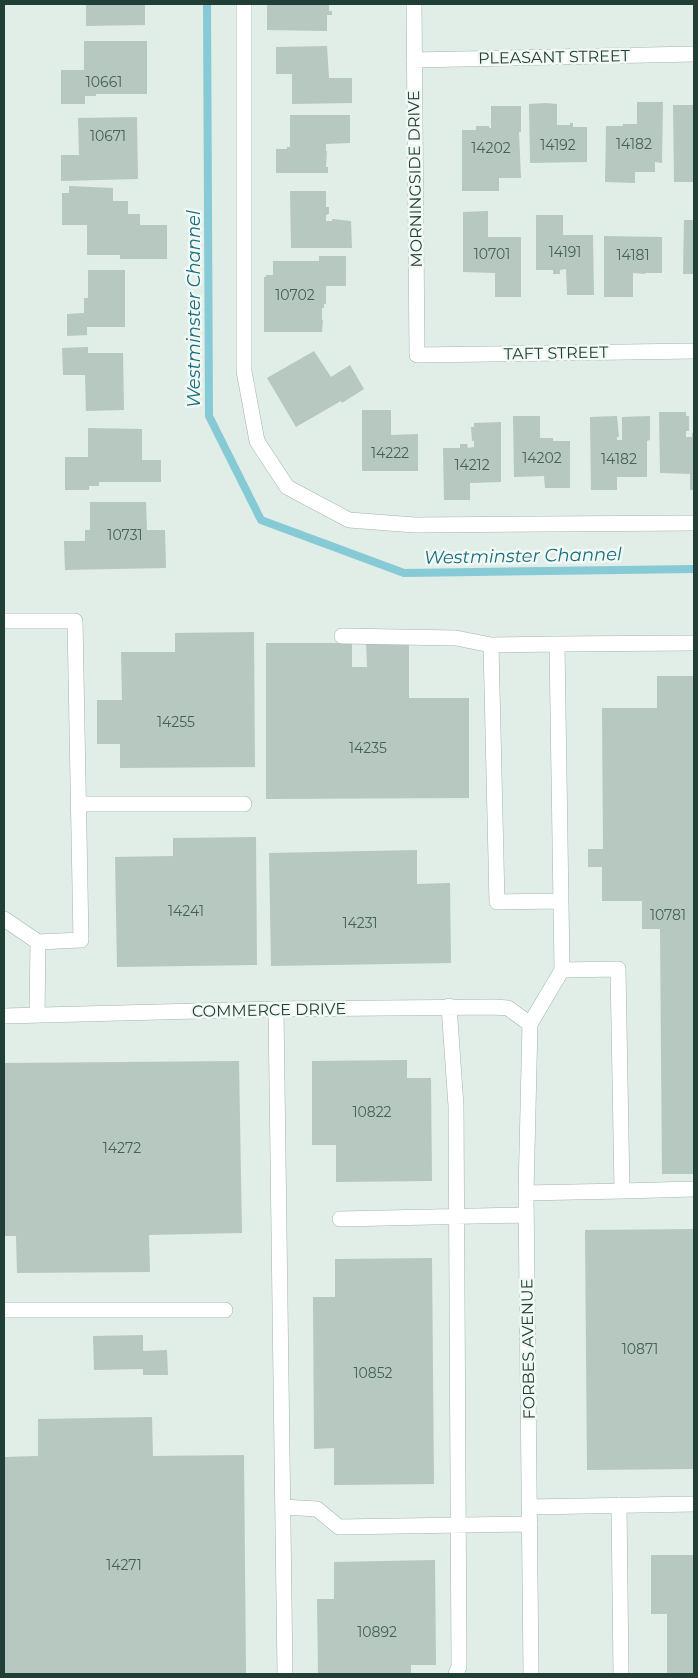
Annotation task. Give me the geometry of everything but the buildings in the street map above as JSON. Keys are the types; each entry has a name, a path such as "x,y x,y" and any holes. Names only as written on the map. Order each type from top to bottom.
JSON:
{"street":[{"path":"244,4 244,371 257,441 287,487 349,520 415,525 694,523"},
{"name":"MORNINGSIDE DRIVE","path":"414,4 417,355"},
{"name":"PLEASANT STREET","path":"414,60 694,54"},
{"name":"TAFT STREET","path":"417,355 694,351"},
{"path":"4,621 75,620 81,940 38,942 4,918"},
{"path":"342,636 456,638 491,644 694,644"},
{"path":"491,644 497,902 560,901"},
{"path":"530,1024 562,970 557,644"},
{"path":"78,804 244,804"},
{"path":"37,1015 38,942"},
{"path":"562,970 618,969 622,1191"},
{"path":"449,1006 456,1106 459,1667 456,1674"},
{"name":"COMMERCE DRIVE","path":"4,1016 449,1006 508,1008 530,1024"},
{"path":"276,1009 285,1674"},
{"name":"FORBES AVENUE","path":"530,1024 526,1215 531,1674"},
{"path":"526,1193 694,1189"},
{"path":"340,1219 526,1215"},
{"path":"4,1310 225,1310"},
{"path":"530,1507 694,1504"},
{"path":"619,1505 621,1674"},
{"path":"283,1507 317,1509 340,1527 530,1524"}],"waterway":[{"name":"Westminster Channel","path":"207,4 209,416 261,520 404,573 694,569"}]}
